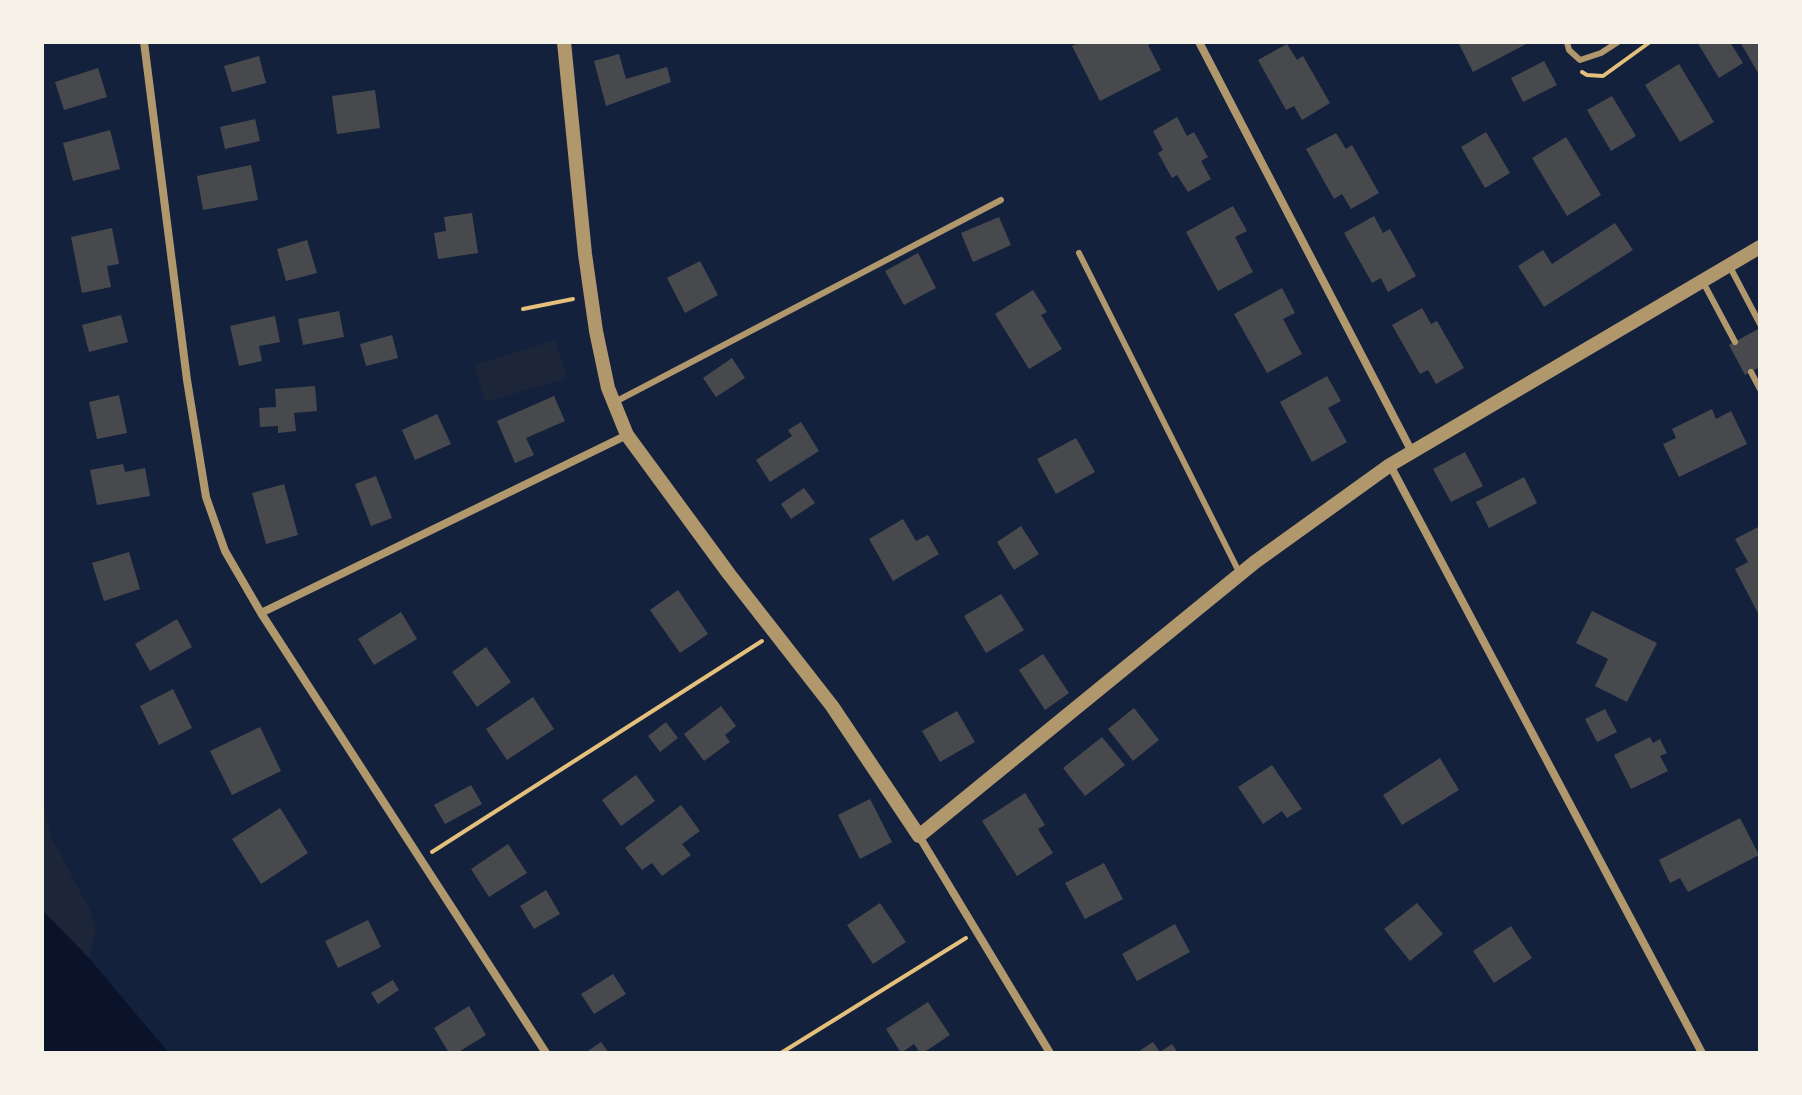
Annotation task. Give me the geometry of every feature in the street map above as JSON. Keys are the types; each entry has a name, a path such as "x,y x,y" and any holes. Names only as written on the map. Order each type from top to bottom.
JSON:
{"street":[{"path":"144,42 187,380 206,497 225,551 261,613 546,1053"},
{"path":"564,42 591,296 603,368 627,435 832,706 919,836 1050,1053"},
{"path":"1199,42 1412,452"},
{"path":"919,836 1240,574 1390,465 1760,247"},
{"path":"261,613 627,435"},
{"path":"1390,465 1702,1053"}],"lane":[{"path":"1567,42 1569,50 1580,60 1601,53 1618,42"},
{"path":"613,403 1001,200"},
{"path":"1079,253 1240,574"},
{"path":"1729,266 1760,324"},
{"path":"1703,282 1735,342"},
{"path":"1751,372 1760,389"}],"path":[{"path":"523,309 591,296"},
{"path":"420,859 775,632"},
{"path":"781,1053 975,932"}],"shaded area":[{"path":"555,340 567,378 485,402 474,365"},
{"path":"42,797 51,837 90,910 96,930 89,958 42,910"},
{"path":"42,910 89,958 169,1053 42,1053"}],"building":[{"path":"1080,42 1155,42 1148,45 1161,70 1100,101 1072,46"},
{"path":"1458,42 1530,42 1473,72"},
{"path":"1697,42 1730,42 1743,63 1719,78"},
{"path":"1740,42 1760,42 1760,76"},
{"path":"1287,44 1297,60 1303,56 1330,103 1302,120 1294,106 1286,110 1258,60"},
{"path":"619,54 626,79 667,67 671,82 606,106 594,61"},
{"path":"259,56 266,83 232,92 224,66"},
{"path":"1544,61 1557,85 1523,102 1511,78"},
{"path":"1679,64 1714,122 1680,142 1645,85"},
{"path":"98,68 107,97 64,110 55,82"},
{"path":"375,90 380,128 337,134 332,96"},
{"path":"1612,96 1636,136 1611,151 1587,110"},
{"path":"1177,117 1187,136 1194,132 1208,157 1201,161 1211,179 1188,192 1177,175 1172,178 1158,153 1163,150 1153,131"},
{"path":"255,119 260,141 225,149 220,127"},
{"path":"110,130 120,169 73,181 63,143"},
{"path":"1486,132 1510,173 1485,188 1461,147"},
{"path":"1336,133 1346,149 1352,145 1379,193 1351,209 1342,194 1334,199 1306,149"},
{"path":"1566,137 1601,195 1567,216 1532,158"},
{"path":"251,165 258,200 203,210 197,176"},
{"path":"1233,206 1247,231 1235,237 1253,272 1218,291 1186,232"},
{"path":"472,213 478,253 438,259 434,233 446,231 444,217"},
{"path":"1374,216 1383,233 1390,229 1416,276 1388,292 1381,278 1372,283 1344,233"},
{"path":"999,217 1011,245 973,262 961,233"},
{"path":"1615,223 1633,250 1544,307 1518,266 1543,250 1552,264"},
{"path":"112,228 119,264 107,266 111,287 82,293 71,237"},
{"path":"307,240 317,273 286,281 277,249"},
{"path":"918,253 936,288 904,305 885,271"},
{"path":"700,261 718,295 685,313 667,278"},
{"path":"1282,288 1295,313 1283,319 1302,354 1267,373 1234,314"},
{"path":"1033,290 1047,312 1041,315 1062,349 1029,369 995,314"},
{"path":"1422,308 1431,324 1437,321 1464,368 1436,384 1428,370 1420,374 1392,325"},
{"path":"339,311 344,337 303,345 298,319"},
{"path":"121,315 128,342 89,352 82,325"},
{"path":"275,316 280,342 259,346 262,361 239,366 230,326"},
{"path":"1760,328 1760,367 1745,375 1729,345"},
{"path":"392,335 398,358 366,366 360,344"},
{"path":"732,358 745,378 716,397 703,378"},
{"path":"1327,376 1341,401 1328,408 1347,442 1312,462 1280,402"},
{"path":"315,386 317,411 294,413 296,431 278,433 278,426 260,427 259,408 276,407 275,389"},
{"path":"119,395 127,433 97,439 89,402"},
{"path":"554,396 565,421 526,438 534,455 515,463 497,421"},
{"path":"1712,409 1716,419 1731,411 1747,444 1679,477 1663,444 1676,438 1672,429"},
{"path":"437,414 451,444 415,460 402,430"},
{"path":"801,422 819,451 770,482 756,460 792,436 788,430"},
{"path":"1076,438 1095,472 1056,494 1037,459"},
{"path":"1465,452 1483,486 1451,502 1433,469"},
{"path":"123,464 125,472 145,468 150,496 97,505 90,470"},
{"path":"376,476 392,518 371,526 355,484"},
{"path":"1524,477 1537,503 1489,528 1476,502"},
{"path":"284,484 298,535 266,544 252,493"},
{"path":"804,488 815,503 791,519 781,504"},
{"path":"903,519 916,541 928,535 939,554 893,581 869,539"},
{"path":"1021,526 1039,554 1014,570 997,542"},
{"path":"1760,526 1760,617 1735,569 1748,562 1735,539"},
{"path":"129,552 140,589 104,601 92,563"},
{"path":"678,590 708,634 680,653 650,610"},
{"path":"1001,594 1024,630 986,653 964,616"},
{"path":"1592,611 1657,643 1627,702 1595,686 1608,659 1576,643"},
{"path":"401,612 417,639 374,665 358,639"},
{"path":"177,619 192,647 150,671 135,644"},
{"path":"486,647 511,682 477,707 452,672"},
{"path":"1043,654 1069,693 1045,710 1019,670"},
{"path":"173,689 192,728 159,745 140,706"},
{"path":"533,697 554,729 507,760 486,729"},
{"path":"721,706 736,726 725,735 730,742 704,761 684,734"},
{"path":"1134,708 1159,740 1133,761 1108,729"},
{"path":"1605,709 1617,732 1597,742 1585,719"},
{"path":"957,711 975,742 940,762 922,731"},
{"path":"666,722 678,738 660,752 648,736"},
{"path":"260,727 281,771 232,795 210,751"},
{"path":"1102,737 1125,765 1085,796 1063,768"},
{"path":"1650,737 1653,743 1660,739 1667,753 1660,756 1668,771 1631,789 1614,755"},
{"path":"1440,758 1459,790 1402,825 1383,795"},
{"path":"1272,765 1302,809 1287,818 1282,811 1263,824 1238,787"},
{"path":"636,775 655,801 621,826 602,800"},
{"path":"471,785 482,804 445,824 434,805"},
{"path":"1025,793 1045,825 1038,829 1053,853 1017,876 982,821"},
{"path":"870,799 892,842 860,859 838,815"},
{"path":"681,805 700,831 682,844 691,855 662,876 652,863 642,870 625,848"},
{"path":"280,808 308,853 261,884 232,839"},
{"path":"1740,818 1759,855 1688,892 1680,878 1670,883 1659,860"},
{"path":"508,844 527,873 489,897 471,869"},
{"path":"1104,863 1123,899 1085,919 1065,883"},
{"path":"546,890 560,914 534,929 520,906"},
{"path":"880,903 906,942 873,964 847,925"},
{"path":"1417,903 1443,934 1410,961 1384,929"},
{"path":"368,920 381,947 338,968 325,941"},
{"path":"1175,924 1190,952 1137,981 1122,954"},
{"path":"1511,926 1532,958 1494,983 1473,951"},
{"path":"613,974 626,994 594,1014 581,994"},
{"path":"393,980 399,990 378,1004 371,993"},
{"path":"928,1002 950,1035 923,1053 914,1044 901,1053 886,1029"},
{"path":"469,1006 486,1035 457,1053 449,1053 434,1028"},
{"path":"601,1042 609,1053 585,1053"},
{"path":"1153,1042 1160,1052 1172,1044 1178,1053 1136,1053"}]}
